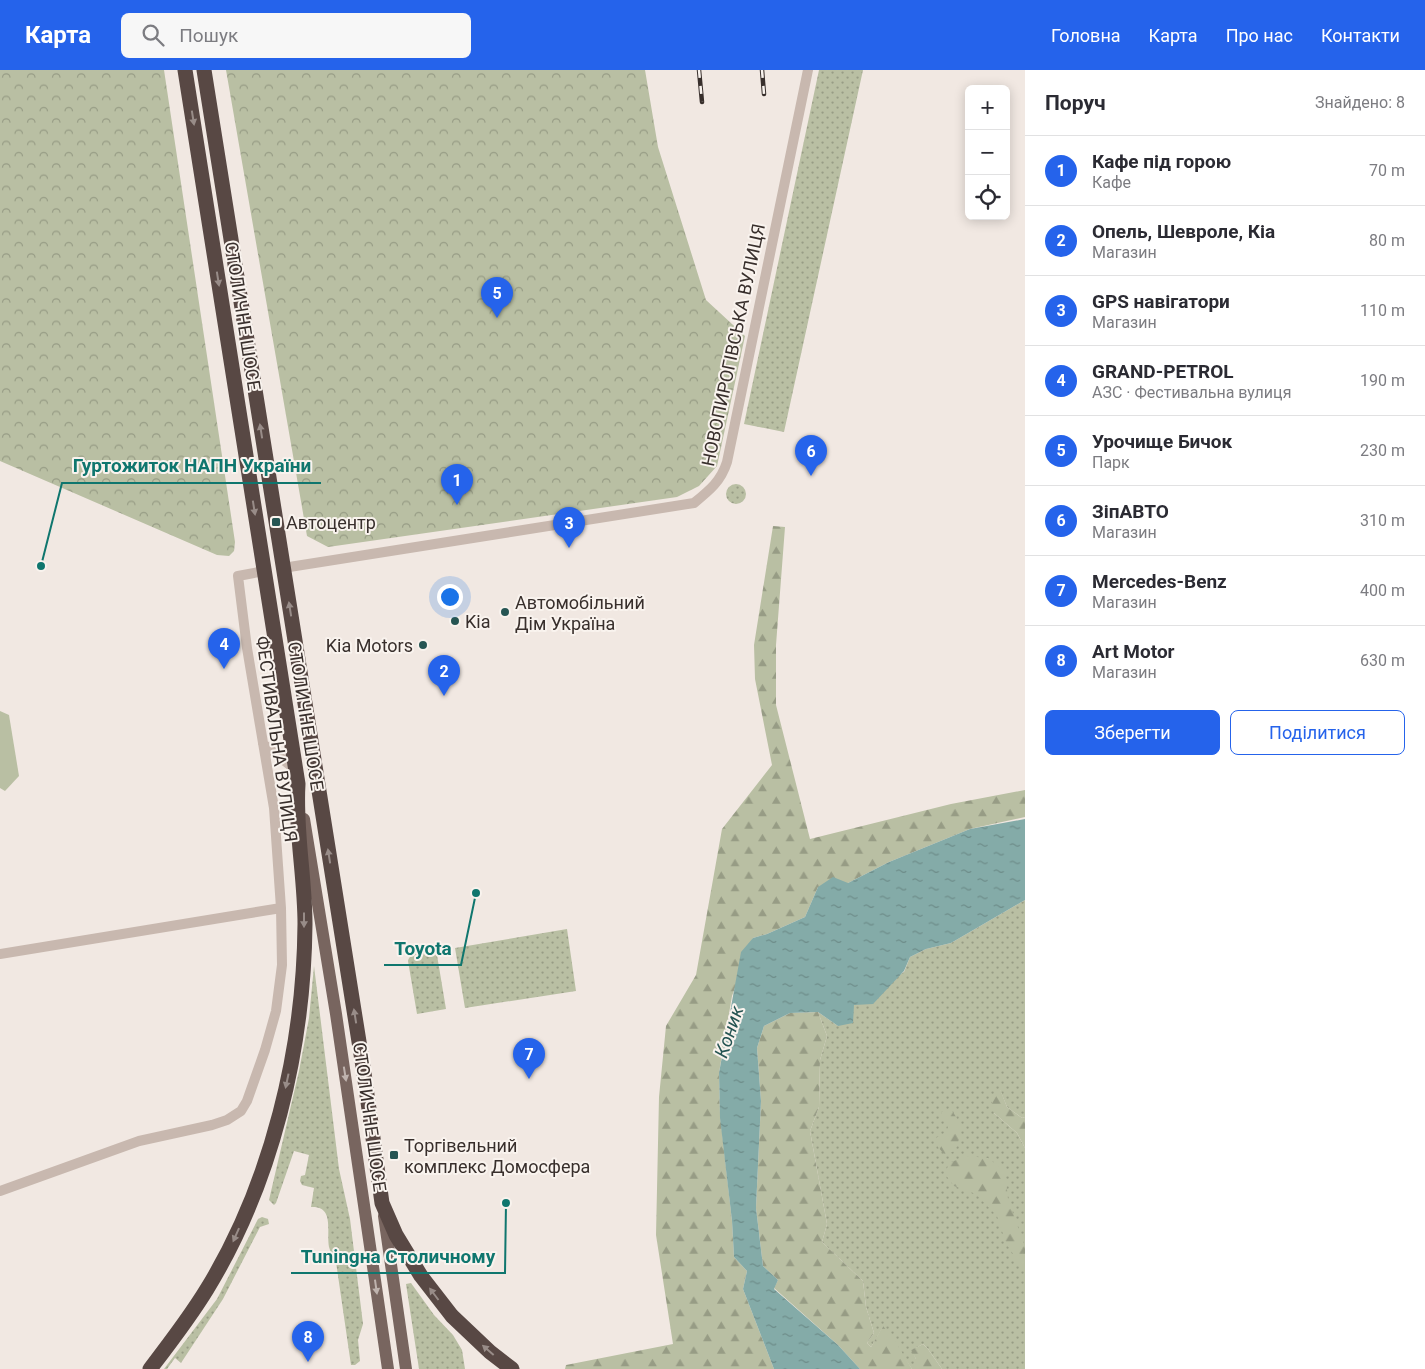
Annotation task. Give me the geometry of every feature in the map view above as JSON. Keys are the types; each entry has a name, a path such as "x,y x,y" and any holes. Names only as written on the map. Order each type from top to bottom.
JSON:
{"highway":[{"name":"СТОЛИЧНЕ ШОСЕ","path":"185,70 298,784"},
{"name":"СТОЛИЧНЕ ШОСЕ","path":"204,70 364,1073 382,1203"},
{"path":"150,1369 208,1288 235,1238 263,1168 286,1086 302,982 305,924 303,874 297,819 298,784"},
{"path":"382,1203 396,1235 408,1256 437,1298 472,1336 512,1369"}],"main road":[{"name":"СТОЛИЧНЕ ШОСЕ","path":"298,784 336,1014 388,1369"},
{"name":"СТОЛИЧНЕ ШОСЕ","path":"382,1203 406,1369"}],"street":[{"name":"НОВОПИРОГІВСЬКА ВУЛИЦЯ","path":"283,568 694,503 709,490 723,476 727,462 808,70"},
{"name":"ФЕСТИВАЛЬНА ВУЛИЦЯ","path":"0,1192 140,1141 228,1120 241,1111 247,1101 265,1050 280,988 282,965 274,808 247,648 238,576 264,571"},
{"path":"263,744 295,769"},
{"path":"0,954 280,908"}],"green space":[{"path":"0,70 164,70 235,542 234,551 229,556 217,555 0,461"},
{"path":"226,70 645,70 658,147 706,300 745,336 717,466 699,486 677,497 328,547 307,536"},
{"path":"819,70 863,70 784,432 744,424"},
{"path":"736,484 743,487 746,494 743,501 736,504 729,501 726,494 729,487"},
{"path":"773,526 785,527 776,645 776,705 810,839 951,804 1025,790 1025,817 970,829 889,862 848,883 818,887 805,917 767,934 753,938 732,996 719,1073 720,1114 732,1221 734,1257 747,1271 743,1289 774,1369 565,1369 566,1365 673,1344 656,1235 659,1097 666,1026 696,975 722,829 772,765 755,679 754,645"},
{"path":"0,711 9,715 19,776 5,791 0,788"},
{"path":"1025,900 1025,1117 1022,1118 1007,1107 1000,1090 994,1113 1017,1133 1025,1148 1025,1369 942,1369 923,1344 912,1350 916,1359 916,1369 912,1369 883,1327 871,1347 867,1343 874,1333 866,1307 863,1281 822,1242 827,1224 810,1131 819,1107 820,1060 827,1036 818,1012 838,1026 854,1005 904,972 910,957 926,949 951,943"},
{"path":"567,929 576,991 465,1008 455,948"},
{"path":"436,949 446,1009 417,1014 408,961 416,953"},
{"path":"314,966 339,1169 350,1219 363,1324 358,1340 360,1361 355,1365 351,1365 336,1262 330,1251 328,1241 328,1221 324,1211 311,1207 314,1188 302,1185 300,1181 301,1176 305,1175 309,1155 294,1151 276,1203 274,1205 269,1200 299,1071 309,1018"},
{"path":"818,1012 827,1036 820,1060 819,1107 810,1131 827,1224 822,1242 863,1281 866,1307 874,1333 867,1343 871,1347 883,1326 895,1341 912,1369 860,1369 838,1345 774,1288 778,1280 763,1266 756,1208 761,1101 757,1048 764,1026 790,1013"},
{"path":"1000,1089 1007,1107 1022,1118 1025,1117 1025,1148 1017,1133 994,1113 991,1097"},
{"path":"950,1108 959,1124 960,1133 955,1151 944,1154 938,1147 936,1138 946,1132 948,1127 941,1112"},
{"path":"966,1156 988,1158 1005,1171 1008,1199 1025,1247 1025,1267 1022,1268 1006,1243 997,1216 976,1194 954,1186 945,1174 949,1163"},
{"path":"262,1217 268,1219 269,1224 260,1227 223,1299 181,1363 175,1358 167,1369 164,1369 217,1299 258,1219"},
{"path":"411,1283 434,1315 453,1335 462,1350 465,1369 419,1369 406,1284"},
{"path":"923,1344 942,1369 916,1369 916,1359 911,1350"}],"water":[{"name":"Коник","path":"1025,819 1025,900 951,943 926,949 910,957 904,971 873,1004 854,1005 853,1023 838,1026 818,1012 790,1013 764,1026 757,1048 761,1101 756,1208 763,1266 778,1280 774,1289 838,1345 860,1369 774,1369 743,1289 747,1271 734,1257 732,1221 720,1118 719,1073 741,952 753,938 767,934 805,917 818,887 833,877 848,883 889,862 970,829"}],"railway":[{"path":"699,70 702,102"},
{"path":"762,70 764,94"}],"place":[{"name":"Урочище Бичок","path":"497,318"},
{"name":"ЗіпАВТО","path":"811,476"},
{"name":"Кафе під горою","path":"457,505"},
{"name":"Автоцентр","path":"276,522"},
{"name":"GPS навігатори","path":"569,548"},
{"name":"Гуртожиток НАПН України","path":"41,566"},
{"name":"Автомобільний Дім Україна","path":"505,612"},
{"name":"Kia","path":"455,621"},
{"name":"Kia Motors","path":"423,645"},
{"name":"GRAND-PETROL","path":"224,669"},
{"name":"Опель, Шевроле, Кіа","path":"444,696"},
{"name":"Toyota","path":"476,893"},
{"name":"Mercedes-Benz","path":"529,1079"},
{"name":"Торгівельний комплекс Домосфера","path":"394,1155"},
{"name":"Tuningна Столичному","path":"506,1203"},
{"name":"Art Motor","path":"308,1362"}]}
